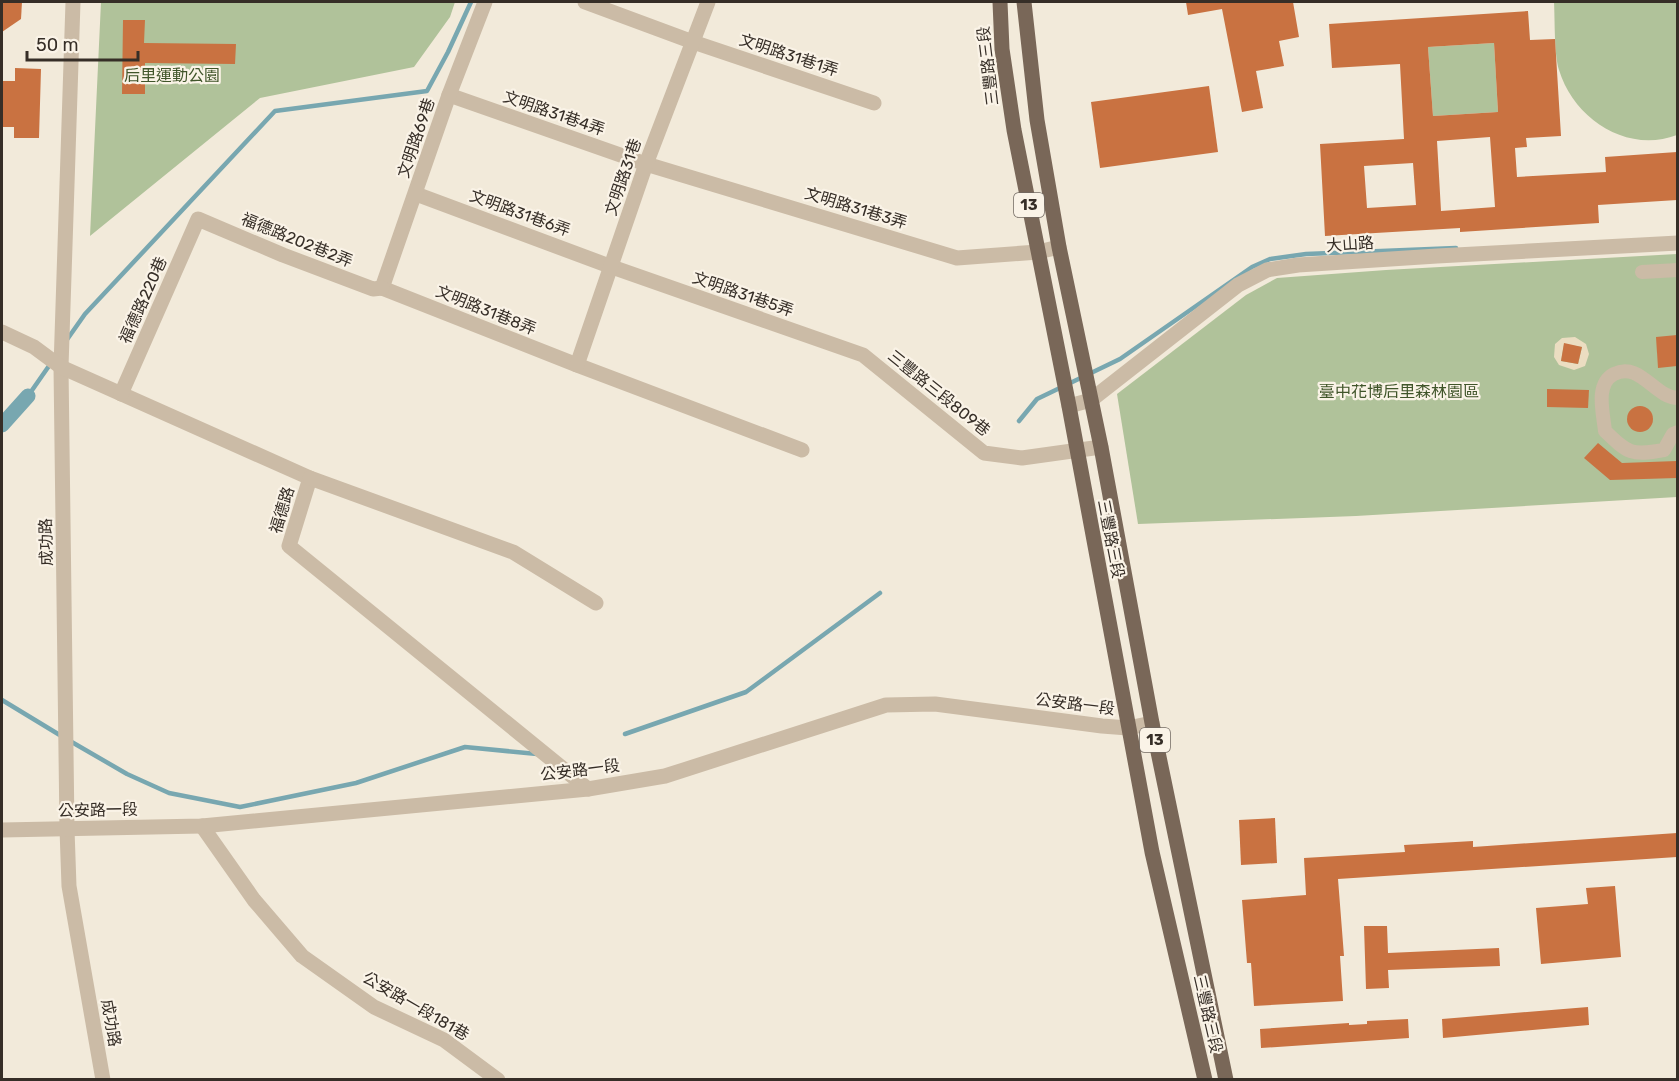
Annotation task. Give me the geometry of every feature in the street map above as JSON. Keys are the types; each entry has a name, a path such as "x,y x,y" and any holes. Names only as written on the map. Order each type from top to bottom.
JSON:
{"main road":[{"name":"三豐路三段","path":"1000,2 1002,50 1013,119 1128,728 1152,852 1204,1080"},
{"name":"三豐路三段","path":"1024,2 1037,120 1059,247 1101,447 1152,723 1226,1080"}],"street":[{"name":"成功路","path":"73,2 61,367 67,829 69,886 103,1080"},
{"name":"文明路69巷","path":"382,288 449,95 485,2"},
{"name":"文明路31巷1弄","path":"585,2 693,42 874,103"},
{"name":"文明路31巷","path":"577,365 646,164 708,2"},
{"name":"文明路31巷4弄","path":"449,95 646,164"},
{"name":"文明路31巷3弄","path":"646,164 957,258 1038,252 1059,247"},
{"name":"文明路31巷6弄","path":"416,194 612,267"},
{"name":"福德路202巷2弄","path":"198,219 283,255 373,289 382,288"},
{"name":"福德路220巷","path":"121,394 198,219"},
{"name":"大山路","path":"1069,406 1091,400 1238,285 1267,270 1299,265 1677,243"},
{"name":"文明路31巷5弄","path":"612,267 863,355"},
{"path":"1641,272 1677,270"},
{"name":"文明路31巷8弄","path":"382,288 802,450"},
{"name":"福德路","path":"2,332 34,346 61,367 310,478 289,546 588,789"},
{"name":"三豐路三段809巷","path":"863,355 984,453 1022,458 1101,447"},
{"path":"1677,398 1670,398 1631,371 1620,371 1608,377 1602,386 1605,431 1624,450 1642,454 1664,450 1673,434 1677,432"},
{"path":"310,478 513,552 596,603"},
{"name":"公安路一段","path":"2,830 202,826 588,789 665,776 886,705 935,704 1128,728 1152,723"},
{"name":"公安路一段181巷","path":"202,826 254,900 302,956 374,1007 444,1040 498,1080"}],"green space":[{"name":"后里運動公園","path":"101,2 455,2 450,17 414,67 260,98 90,236"},
{"path":"1554,2 1677,2 1677,135 1658,140 1640,140 1622,136 1605,128 1577,104 1566,88 1557,63"},
{"path":"1494,43 1498,112 1433,116 1428,47"},
{"name":"臺中花博后里森林園區","path":"1677,254 1677,497 1356,516 1138,524 1117,394 1246,295 1277,278"}],"shaded area":[{"path":"1575,337 1586,344 1589,354 1585,366 1574,370 1559,365 1554,357 1555,344 1562,338","holes":["1564,344 1582,347 1578,364 1561,361"]}],"building":[{"path":"2,2 22,2 21,19 2,32"},
{"path":"1186,2 1293,2 1299,37 1279,41 1284,66 1256,71 1263,108 1242,112 1222,9 1188,15"},
{"path":"1528,11 1530,40 1555,39 1561,136 1526,138 1527,147 1515,148 1517,177 1606,172 1605,157 1677,152 1677,200 1598,205 1599,223 1460,232 1460,228 1325,236 1320,144 1404,139 1400,64 1332,68 1329,24","holes":["1494,43 1498,112 1433,116 1428,47","1490,137 1495,207 1441,211 1437,141","1413,163 1416,205 1367,208 1364,166"]},
{"path":"123,20 145,20 144,43 236,44 235,64 145,63 145,94 122,94"},
{"path":"15,68 41,69 39,138 14,138 14,127 2,127 2,81 15,81"},
{"path":"1209,86 1218,152 1100,168 1091,102"},
{"path":"1677,335 1677,366 1658,368 1656,337"},
{"path":"1564,343 1582,347 1578,364 1561,361"},
{"path":"1547,389 1589,390 1588,408 1547,407"},
{"path":"1640,406 1649,410 1653,419 1649,428 1640,432 1631,428 1627,419 1631,410"},
{"path":"1598,443 1622,463 1677,461 1677,478 1610,480 1584,458"},
{"path":"1275,818 1277,863 1241,865 1239,820"},
{"path":"1677,833 1677,857 1338,879 1344,956 1340,956 1343,1001 1254,1006 1251,963 1247,963 1242,900 1306,895 1304,858 1405,852 1404,845 1473,841 1473,847"},
{"path":"1615,886 1621,957 1541,964 1536,908 1588,904 1586,888"},
{"path":"1364,926 1387,926 1388,953 1499,948 1500,966 1388,970 1389,988 1366,989"},
{"path":"1588,1007 1589,1025 1443,1038 1442,1019"},
{"path":"1408,1019 1409,1038 1261,1048 1260,1029 1349,1023 1349,1025 1367,1024 1367,1021"}],"waterway":[{"path":"66,341 85,314 275,111 427,91 471,2"},
{"path":"1019,421 1037,399 1120,359 1252,267 1270,259 1306,254 1456,248"},
{"path":"28,396 51,363"},
{"path":"2,425 28,396"},
{"path":"625,734 746,692 880,593"},
{"path":"2,700 63,737"},
{"path":"70,741 127,774 169,793 240,807 356,783 465,747 537,754"}]}
